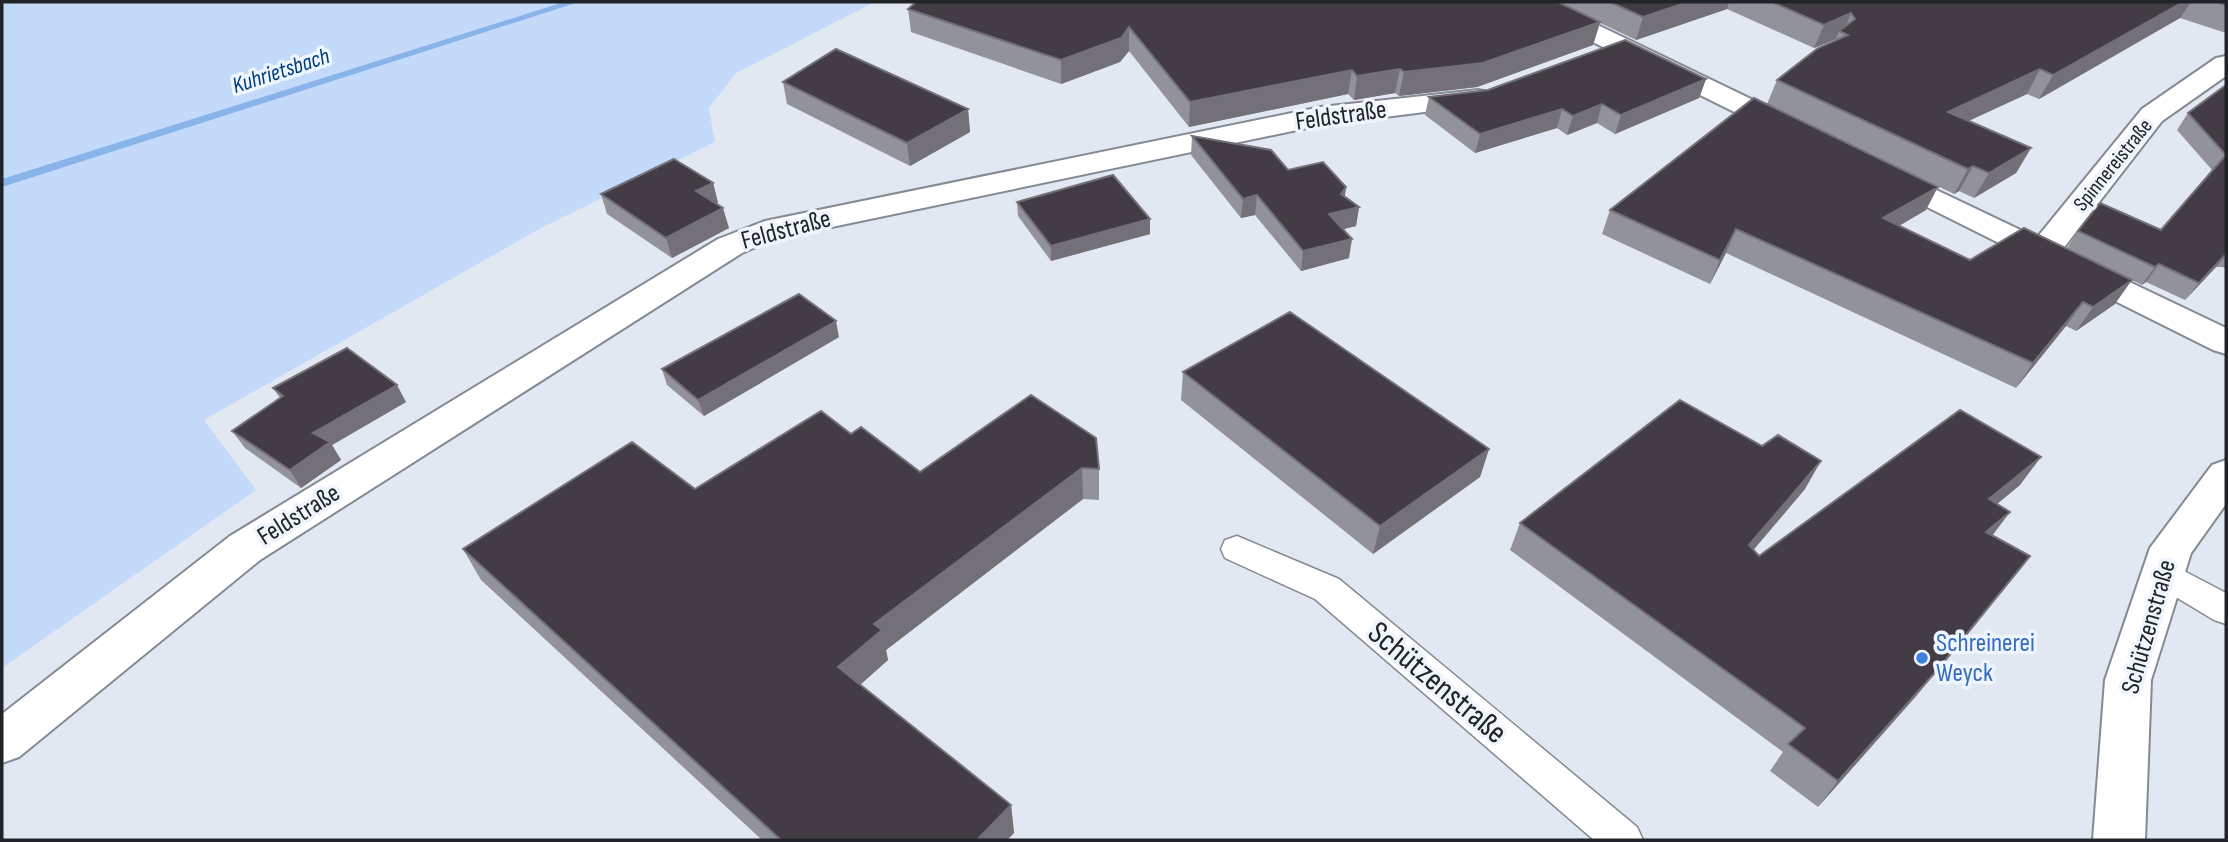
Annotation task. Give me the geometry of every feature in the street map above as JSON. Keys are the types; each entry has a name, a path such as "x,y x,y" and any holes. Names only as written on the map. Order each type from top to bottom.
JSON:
{"street":[{"path":"1531,2 1819,143"},
{"path":"1583,60 1621,46"},
{"name":"Spinnereistraße","path":"2043,252 2152,115 2226,65"},
{"name":"Feldstraße","path":"2,742 245,548 742,241 765,231 1321,116 1483,98 1508,89"},
{"path":"1857,161 2226,342"},
{"name":"Schützenstraße","path":"2119,840 2128,680 2171,548 2226,475"}],"lane":[{"name":"Schützenstraße","path":"1237,549 1327,589 1623,840"},
{"path":"2163,573 2226,610"}],"shaded area":[{"path":"2,2 875,2 736,73 709,108 715,142 541,228 204,420 256,490 2,668"}],"building":[{"path":"916,2 1558,2 1600,22 1483,63 1404,72 1400,69 1357,76 1352,70 1190,102 1129,27 1121,38 1061,60 908,9"},
{"path":"1610,2 1688,2 1643,17"},
{"path":"1772,2 2183,2 2053,75 2040,69 1948,112 2031,148 1989,173 1973,166 1968,169 1777,80 1818,48 1848,35 1839,31 1855,19 1851,13 1824,25"},
{"path":"1625,40 1706,79 1621,115 1602,104 1573,116 1562,109 1480,134 1429,97 1488,90"},
{"path":"836,49 968,109 907,143 783,82"},
{"path":"2226,85 2226,155 2188,113"},
{"path":"1754,98 1938,187 1883,218 1970,260 2024,228 2132,280 2093,307 2083,302 2033,363 1736,229 1720,260 1610,210"},
{"path":"1192,136 1271,150 1288,170 1323,162 1346,187 1341,194 1359,207 1329,214 1352,239 1303,251 1257,195 1243,199"},
{"path":"2226,155 2226,254 2199,283 2159,264 2155,267 2078,231 2100,203 2161,230"},
{"path":"674,159 713,183 696,191 723,208 666,238 601,194"},
{"path":"1113,175 1150,219 1051,246 1017,202"},
{"path":"799,294 836,321 698,400 662,369"},
{"path":"1290,312 1489,449 1380,526 1183,372"},
{"path":"347,348 397,385 313,433 330,442 290,470 232,431 283,396 273,388"},
{"path":"1031,395 1096,438 1099,469 1082,468 874,624 882,630 838,667 1011,805 977,840 781,840 463,549 632,442 695,489 821,411 851,434 861,427 920,472"},
{"path":"1680,400 1762,446 1778,435 1821,461 1749,545 1759,556 1960,410 2041,457 1989,499 2010,512 1986,532 2030,556 1939,668 1838,781 1788,744 1805,728 1520,523"}],"waterway":[{"name":"Kuhrietsbach","path":"2,183 574,2"}],"place":[{"name":"Schreinerei Weyck","path":"1922,658"}]}
